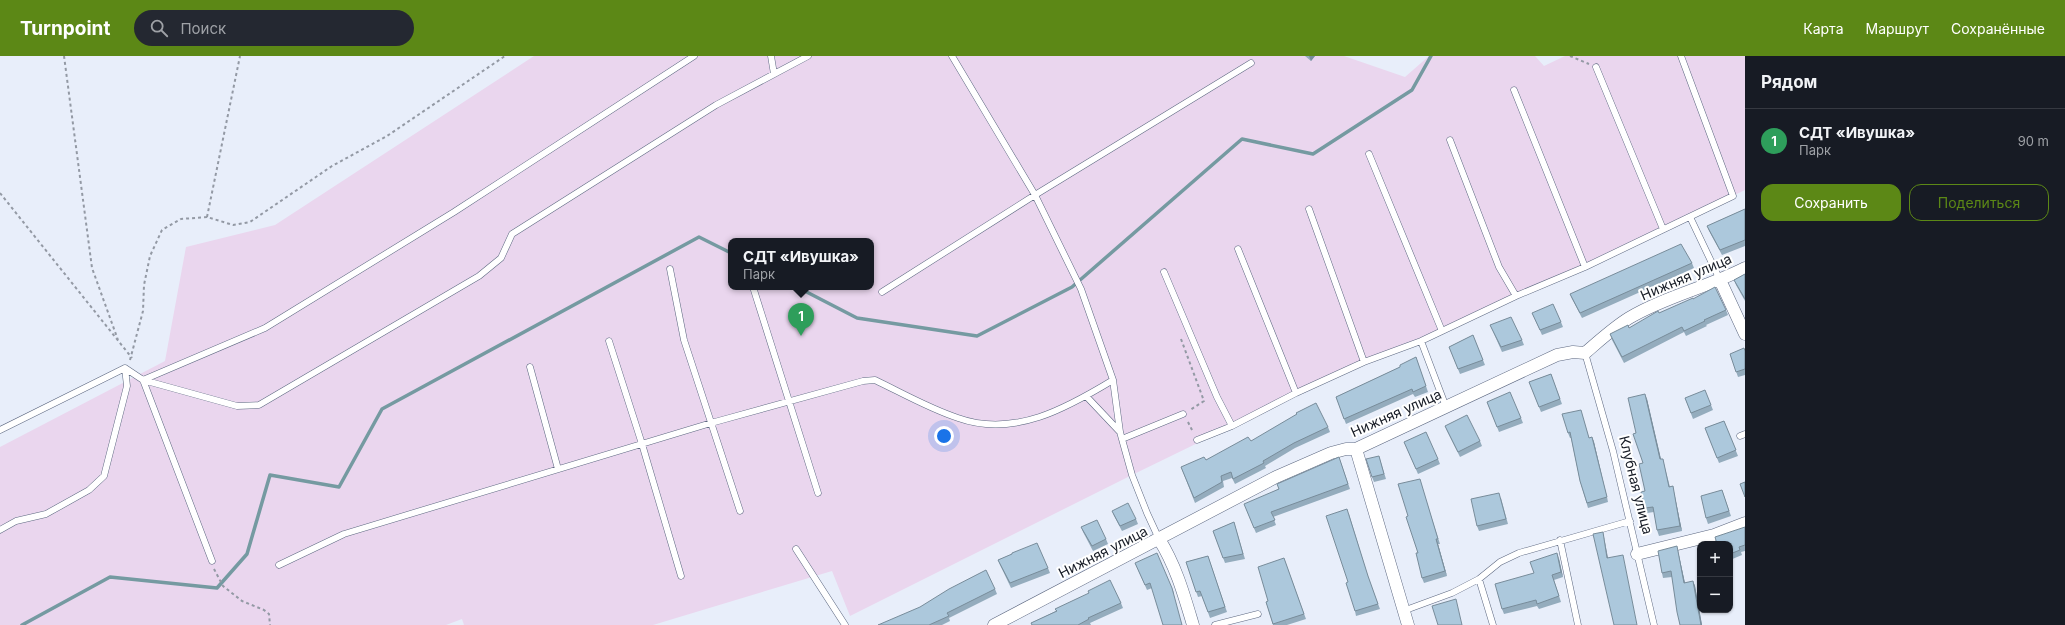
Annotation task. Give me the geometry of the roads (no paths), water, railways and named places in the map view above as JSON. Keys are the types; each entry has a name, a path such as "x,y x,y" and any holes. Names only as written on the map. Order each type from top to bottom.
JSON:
{"street":[{"name":"Нижняя улица","path":"994,625 1276,477 1331,453 1346,449 1356,449 1557,355 1573,352 1585,353 1633,316 1745,268"},
{"path":"1720,280 1745,334"},
{"path":"1356,449 1408,625"},
{"path":"1637,554 1714,535 1745,523"},
{"path":"1160,539 1170,556 1179,579 1193,625"}],"lane":[{"path":"143,380 265,328 454,212 694,56"},
{"path":"771,56 774,74"},
{"path":"125,368 143,380 238,406 259,405 479,276 501,258 512,234 716,105 808,56"},
{"path":"952,56 1035,194 1080,288 1113,380 1122,439 1140,494 1160,539"},
{"path":"1197,440 1232,426 1296,393 1364,362 1421,341 1516,296 1585,267 1733,196 1681,56"},
{"path":"882,292 1035,194 1250,63"},
{"path":"1596,67 1663,229"},
{"path":"1514,90 1585,267"},
{"path":"1450,140 1499,267 1516,296"},
{"path":"1369,154 1442,331"},
{"path":"1309,209 1364,362"},
{"path":"1690,217 1720,280"},
{"path":"1238,249 1296,393"},
{"path":"670,269 684,340 740,511"},
{"path":"1164,272 1232,426"},
{"path":"754,290 791,402 818,493"},
{"path":"609,341 642,444 681,576"},
{"path":"1421,341 1446,407"},
{"name":"Клубная улица","path":"1585,353 1630,521 1654,625"},
{"path":"530,367 558,470"},
{"path":"0,430 125,368"},
{"path":"0,530 16,521 46,514 89,490 104,476 126,386 125,368"},
{"path":"143,380 212,561"},
{"path":"280,565 344,534 711,423 863,381 875,380 959,419 982,424 1006,424 1043,417 1086,396 1113,380"},
{"path":"1086,396 1120,432"},
{"path":"1122,439 1183,414"},
{"path":"1404,611 1452,593 1479,579 1500,562 1519,553 1630,521"},
{"path":"1560,540 1578,625"},
{"path":"796,549 844,625"},
{"path":"1479,579 1493,625"},
{"path":"1215,625 1258,614"}],"waterway":[{"path":"803,290 857,318 977,336 1072,287 1242,139 1313,154 1412,90 1431,56"},
{"path":"22,625 110,577 217,588 247,554 270,475 339,487 382,409 699,237 728,252"}],"place":[{"name":"СДТ «Ивушка»","path":"801,336"}]}
